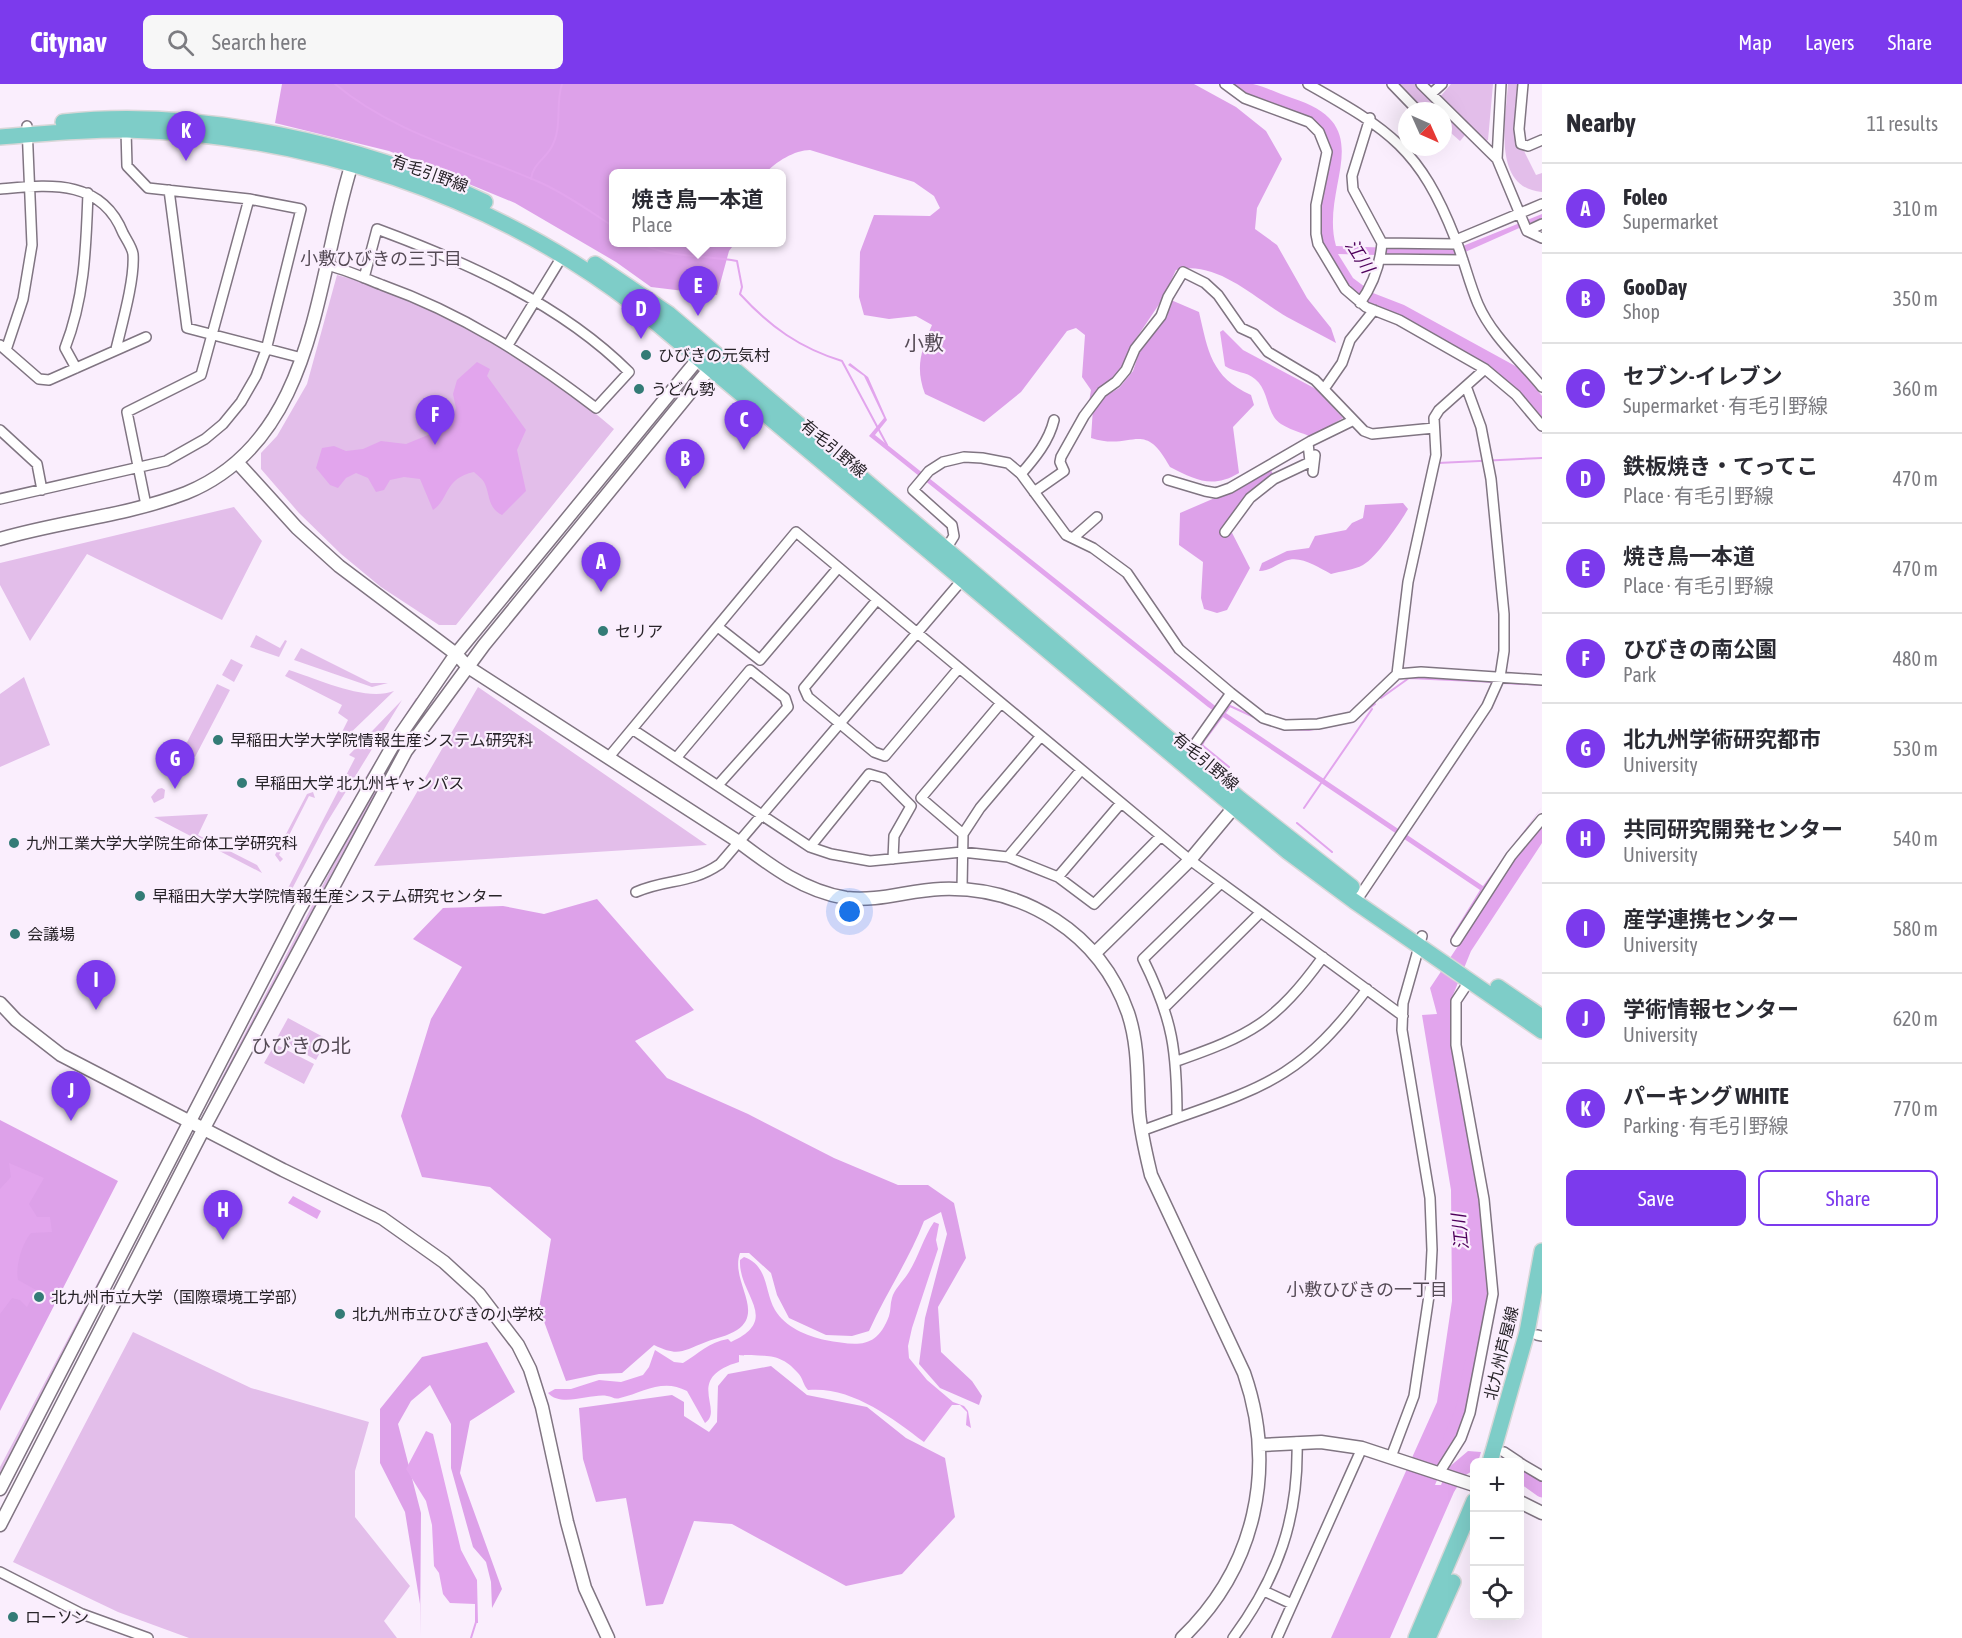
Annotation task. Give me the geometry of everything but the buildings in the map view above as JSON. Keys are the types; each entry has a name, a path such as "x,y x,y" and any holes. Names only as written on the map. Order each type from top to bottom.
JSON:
{"main road":[{"name":"有毛引野線","path":"0,137 27,130 126,119 209,125 282,136 354,158 486,212 563,255 598,276 698,359 714,363"},
{"name":"有毛引野線","path":"0,128 60,131 126,130 218,138 354,158 416,172 518,218 618,278 669,314 714,363 942,554 1188,754 1237,803 1542,1031"},
{"name":"有毛引野線","path":"942,554 963,579 1237,803 1326,880 1423,943"},
{"name":"有毛引野線","path":"1466,974 1542,1017"},
{"name":"北九州芦屋線","path":"1500,1452 1527,1332 1542,1251"},
{"name":"北九州芦屋線","path":"1500,1452 1539,1336 1542,1308"},
{"path":"1416,1638 1470,1510"},
{"path":"1428,1638 1470,1538"}],"street":[{"path":"1225,84 1244,98 1309,122 1319,132 1327,152 1316,205 1318,244 1345,289 1360,303 1399,320 1485,369 1516,395 1542,426"},
{"path":"1308,84 1370,118 1398,141"},
{"path":"1392,84 1409,102"},
{"path":"1421,84 1497,159 1527,231 1542,238"},
{"path":"1431,94 1442,84"},
{"path":"1497,159 1501,84"},
{"path":"1523,84 1521,144 1528,146 1542,140"},
{"path":"1360,303 1369,290 1380,259 1382,243 1353,189 1352,176 1370,118"},
{"path":"27,130 31,187 30,268 16,324 3,347 39,379 49,380 146,337"},
{"path":"0,499 139,468 186,451 223,424 241,402 256,376 266,350 301,209 249,199 148,188 127,166 126,130"},
{"path":"1414,156 1435,190 1457,243 1478,304 1496,335 1542,387"},
{"path":"0,539 146,505 187,492 237,462 267,429 293,386 354,158"},
{"path":"0,189 51,184 88,193 118,219 133,252 127,300 116,349"},
{"path":"169,190 187,328 302,358"},
{"path":"76,368 65,348 72,331 86,268 88,193"},
{"path":"146,505 127,412 201,375 249,199"},
{"path":"1382,243 1457,243 1542,204"},
{"path":"1527,231 1542,224"},
{"path":"326,265 459,317 539,364 597,408 629,372 614,357 535,302 456,261 377,229 364,278"},
{"path":"508,345 563,255"},
{"path":"1380,259 1462,258"},
{"path":"1034,492 1064,471 1060,462 1061,457 1079,424 1101,392 1116,382 1126,370 1135,349 1161,316 1168,297 1183,272 1205,283 1218,295 1241,328 1254,334 1268,352 1315,380 1364,431 1372,434 1434,428"},
{"path":"1324,389 1342,363 1350,340 1374,310"},
{"path":"0,1489 299,910 392,747 456,654 698,359"},
{"path":"0,1525 204,1128 406,751 468,667 714,363"},
{"path":"1397,674 1408,582 1436,455 1434,418 1439,410 1485,369"},
{"path":"1361,894 1487,706 1500,677 1504,651 1504,614 1491,479 1481,427 1466,386"},
{"path":"1021,474 1037,456 1054,420"},
{"path":"1168,480 1216,493 1230,488 1309,442 1352,421"},
{"path":"0,430 37,464 42,490"},
{"path":"1309,442 1316,462 1313,472"},
{"path":"1225,532 1250,498 1274,479 1310,462 1309,442"},
{"path":"942,554 954,536 952,525 913,490 929,471 943,462 964,458 993,458 1008,463 1021,474 1066,535 1093,548 1127,573 1179,649 1263,717 1285,725 1318,724 1352,717 1397,674 1421,672 1542,680"},
{"path":"237,462 297,528 339,566 456,654 468,667 738,842 779,872 825,894 874,899 937,889 994,893 1021,901 1051,916 1094,954 1112,980 1128,1013 1136,1044 1141,1131 1151,1175 1244,1373 1251,1395 1260,1445 1252,1518 1239,1559 1214,1603 1182,1638"},
{"path":"1073,538 1097,517"},
{"path":"608,758 796,532 1190,860 1403,1016"},
{"path":"718,627 760,660 838,568"},
{"path":"636,892 655,884 687,881 705,874 720,864 963,579"},
{"path":"878,600 804,688 808,697 874,752 885,756 959,668"},
{"path":"677,757 750,670 785,698 788,707 719,784"},
{"path":"1188,754 1231,693"},
{"path":"963,834 921,798 1001,703"},
{"path":"632,729 719,784 810,847 851,859 893,859 962,852 1008,857 1058,877 1094,904 1161,836"},
{"path":"962,889 963,834 980,808 1041,736"},
{"path":"1008,857 1081,770"},
{"path":"810,847 870,774 883,778 911,806 894,836 893,859"},
{"path":"1058,877 1120,803"},
{"path":"1094,954 1137,916 1190,860 1237,803"},
{"path":"1456,941 1511,856 1542,819"},
{"path":"1177,1118 1177,1061 1165,1007 1143,959 1221,883"},
{"path":"1165,1007 1261,912"},
{"path":"1394,1458 1414,1396 1430,1289 1432,1250 1430,1198 1404,1052 1403,1016 1403,1003 1423,943"},
{"path":"1177,1061 1222,1045 1252,1031 1270,1019 1304,983 1323,957"},
{"path":"1440,1473 1461,1438 1470,1413 1493,1294 1484,1199 1456,1045 1456,1001 1466,974"},
{"path":"1141,1131 1253,1091 1293,1069 1326,1040 1367,989"},
{"path":"0,1003 16,1020 61,1054 406,1232 479,1294 521,1350 542,1407 559,1488 579,1566 592,1608 608,1638"},
{"path":"1233,1638 1274,1573 1293,1515 1298,1480 1297,1442"},
{"path":"1260,1445 1321,1442 1362,1448 1470,1483"},
{"path":"1277,1638 1362,1448"},
{"path":"1524,1466 1542,1476"},
{"path":"1524,1505 1542,1513"},
{"path":"0,1572 82,1614 148,1638"},
{"path":"1264,1591 1292,1604"}],"shaded area":[{"path":"282,84 1194,84 1236,107 1266,131 1282,159 1257,208 1255,229 1277,245 1307,298 1331,328 1336,343 1287,317 1220,275 1191,268 1176,270 1162,300 1131,346 1122,368 1089,402 1091,390 1082,377 1085,335 1076,328 1067,331 1021,392 984,422 925,394 920,367 932,325 916,316 889,319 864,315 859,297 860,252 874,215 930,216 940,208 934,196 914,182 810,150 786,157 770,169 609,169 609,247 732,247 717,295 651,287 616,262 515,203 389,151 275,123"},
{"path":"1396,84 1416,84 1433,102 1415,102"},
{"path":"1451,84 1493,84 1488,140 1484,142 1452,111 1452,102 1443,102 1439,98"},
{"path":"1508,84 1519,84 1515,131 1518,149 1524,151 1536,175 1542,173 1542,192 1526,188 1515,178 1508,165 1504,132"},
{"path":"1452,121 1465,135 1460,141 1452,134"},
{"path":"337,275 412,300 484,336 551,380 614,429 456,625 439,625 381,587 341,554 299,513 261,469 261,453 277,436 307,384"},
{"path":"1171,300 1199,312 1213,361 1227,380 1251,395 1254,405 1233,427 1239,473 1220,481 1196,479 1170,467 1161,452 1152,443 1144,440 1105,441 1091,438 1093,408 1102,398 1119,388 1133,371 1139,353 1167,317"},
{"path":"1271,470 1273,474 1269,480 1227,523 1250,568 1227,610 1217,613 1204,609 1201,598 1203,562 1179,545 1180,513 1245,485"},
{"path":"1403,503 1408,509 1399,523 1374,555 1359,567 1331,574 1309,563 1291,560 1259,571 1262,563 1287,551 1309,548 1315,536 1346,530 1352,523 1363,518 1365,505"},
{"path":"234,507 262,541 222,620 87,554 30,641 0,585 0,563"},
{"path":"256,635 280,648 285,640 287,641 279,657 250,647"},
{"path":"301,648 371,683 388,683 372,687 294,660"},
{"path":"231,659 243,665 234,682 222,675"},
{"path":"289,670 356,692 382,694 394,691 340,743 338,740 348,720 338,713 342,705 285,676"},
{"path":"24,677 50,745 0,767 0,694"},
{"path":"451,678 251,1035 209,1102 358,818 403,741"},
{"path":"217,684 230,690 195,757 183,750"},
{"path":"478,687 707,845 374,866"},
{"path":"416,698 420,700 362,792 358,789"},
{"path":"402,700 326,824 291,891 288,888 355,758 349,755"},
{"path":"162,788 165,790 164,798 154,803 151,797"},
{"path":"313,792 315,798 309,796 279,855 283,859 280,862 275,855 307,794"},
{"path":"208,814 198,835 257,865 262,873 154,817"},
{"path":"597,899 694,1010 635,1041 667,1078 748,1114 834,1158 898,1185 928,1185 954,1203 966,1258 938,1307 941,1352 972,1381 982,1396 979,1405 940,1388 919,1364 925,1318 947,1234 941,1212 924,1221 869,1331 852,1336 826,1335 789,1318 777,1295 771,1273 749,1253 740,1253 739,1274 748,1305 748,1314 745,1322 737,1330 675,1352 654,1345 622,1373 599,1374 566,1381 539,1308 551,1239 490,1187 422,1177 401,1116 431,1019 462,967 413,939 443,908 503,906 544,914"},
{"path":"288,1018 327,1039 316,1060 277,1038"},
{"path":"275,1044 314,1064 304,1084 264,1063"},
{"path":"0,1120 118,1181 0,1411"},
{"path":"135,1212 139,1214 0,1479 0,1467"},
{"path":"133,1332 251,1388 369,1422 355,1471 355,1517 410,1586 384,1621 397,1638 189,1638 118,1612 13,1562"},
{"path":"487,1342 515,1392 470,1421 460,1473 502,1589 492,1608 491,1582 486,1562 473,1547 451,1468 451,1424 430,1385 411,1401 398,1424 421,1513 420,1638 420,1604 405,1512 380,1463 380,1409 422,1357"},
{"path":"771,1366 807,1395 867,1407 906,1438 945,1458 955,1517 902,1574 846,1586 732,1524 694,1521 663,1604 646,1606 626,1498 596,1502 583,1459 579,1408 672,1395 684,1402 684,1416 709,1432 717,1422 718,1386 728,1374"}],"water":[{"path":"1230,84 1253,84 1292,98 1319,110 1334,124 1341,141 1341,160 1333,223 1336,246 1453,250 1542,214 1542,218 1454,257 1338,254 1353,278 1373,293 1404,305 1519,368 1542,396 1542,418 1500,375 1394,314 1367,305 1344,283 1321,242 1319,208 1329,154 1328,141 1322,129 1258,102"},
{"path":"1223,330 1243,350 1316,389 1343,418 1311,437 1281,424 1274,417 1259,383 1248,375 1225,366 1220,332"},
{"path":"477,362 490,369 487,376 526,430 517,450 526,491 502,515 494,509 484,482 474,472 457,479 433,510 420,479 404,477 390,480 384,490 376,492 368,478 356,473 346,478 338,488 330,485 316,468 322,448 334,446 346,451 363,449 381,441 406,444 450,426 456,408 453,394 457,380"},
{"path":"850,363 868,377 887,420 875,435 1214,705 1483,886 1542,807 1485,887 1542,823 1542,843 1471,951 1453,995 1450,1035 1482,1206 1488,1289 1480,1337 1452,1443 1435,1485 1441,1485 1448,1468 1468,1451 1481,1452 1479,1458 1470,1458 1470,1472 1464,1476 1454,1492 1390,1638 1331,1638 1437,1402 1452,1301 1451,1190 1422,1015 1437,1014 1430,988 1462,940 1484,890 1453,938 1451,937 1480,890 1208,707 869,436 884,418 864,376 848,365"},
{"path":"1542,457 1542,459 1438,464 1438,462"},
{"path":"9,1163 44,1178 29,1204 37,1217 50,1217 52,1232 31,1233 22,1249 18,1262 18,1280 36,1290 27,1307 20,1300 12,1298 0,1314 0,1189 11,1177"},
{"path":"293,1196 321,1211 317,1219 288,1203"},
{"path":"934,1222 939,1224 936,1240 938,1249 912,1328 908,1346 909,1358 927,1380 953,1402 964,1406 968,1411 971,1428 966,1425 967,1412 960,1405 952,1405 924,1442 870,1405 855,1398 824,1390 808,1390 800,1375 791,1366 771,1356 739,1355 739,1362 722,1369 713,1376 708,1394 710,1417 705,1423 687,1391 678,1387 654,1387 618,1398 601,1396 568,1400 548,1393 555,1389 571,1389 599,1380 621,1382 643,1375 649,1367 655,1350 674,1362 683,1363 715,1343 728,1339 731,1342 746,1333 754,1324 756,1315 741,1273 740,1260 744,1257 758,1266 775,1310 790,1326 825,1340 855,1344 871,1340 884,1327 889,1316 893,1295 911,1269"},
{"path":"426,1431 433,1434 461,1550 477,1580 478,1623 475,1623 475,1604 450,1603 443,1594 439,1573 434,1566 432,1525 426,1501 406,1469"}],"waterway":[{"path":"335,84 358,101 407,129 548,186 609,224"},
{"path":"531,179 534,170 555,140 562,84"},
{"path":"649,247 660,251 737,261 742,287 740,294 763,317 786,335 813,350 842,361 887,445"},
{"path":"1381,698 1409,678 1495,682"},
{"path":"1503,683 1542,685"},
{"path":"1356,718 1375,704"},
{"path":"1229,767 1202,745 1204,741 1230,706 1256,718"},
{"path":"1304,808 1372,709"},
{"path":"1283,729 1309,730 1348,722"},
{"path":"1297,823 1332,852"},
{"name":"江川","path":"1451,1438 1463,1410 1472,1363"},
{"path":"1524,1477 1542,1490"},
{"path":"471,1638 476,1622"}],"place":[{"name":"パーキング WHITE","path":"186,161"},
{"name":"焼き鳥一本道","path":"698,316"},
{"name":"鉄板焼き・てってこ","path":"641,339"},
{"name":"ひびきの元気村","path":"646,355"},
{"name":"うどん勢","path":"639,389"},
{"name":"ひびきの南公園","path":"435,445"},
{"name":"セブン-イレブン","path":"744,450"},
{"name":"GooDay","path":"685,489"},
{"name":"Foleo","path":"601,592"},
{"name":"セリア","path":"603,631"},
{"name":"早稲田大学大学院情報生産システム研究科","path":"218,740"},
{"name":"早稲田大学 北九州キャンパス","path":"242,783"},
{"name":"北九州学術研究都市","path":"175,789"},
{"name":"九州工業大学大学院生命体工学研究科","path":"14,843"},
{"name":"早稲田大学大学院情報生産システム研究センター","path":"140,896"},
{"name":"会議場","path":"15,934"},
{"name":"産学連携センター","path":"96,1010"},
{"name":"学術情報センター","path":"71,1121"},
{"name":"共同研究開発センター","path":"223,1240"},
{"name":"北九州市立大学（国際環境工学部）","path":"39,1297"},
{"name":"北九州市立ひびきの小学校","path":"340,1314"},
{"name":"ローソン","path":"13,1617"}],"district":[{"name":"小敷ひびきの三丁目","path":"381,258"},
{"name":"小敷","path":"924,342"},
{"name":"ひびきの北","path":"301,1045"},
{"name":"小敷ひびきの一丁目","path":"1367,1289"}]}
